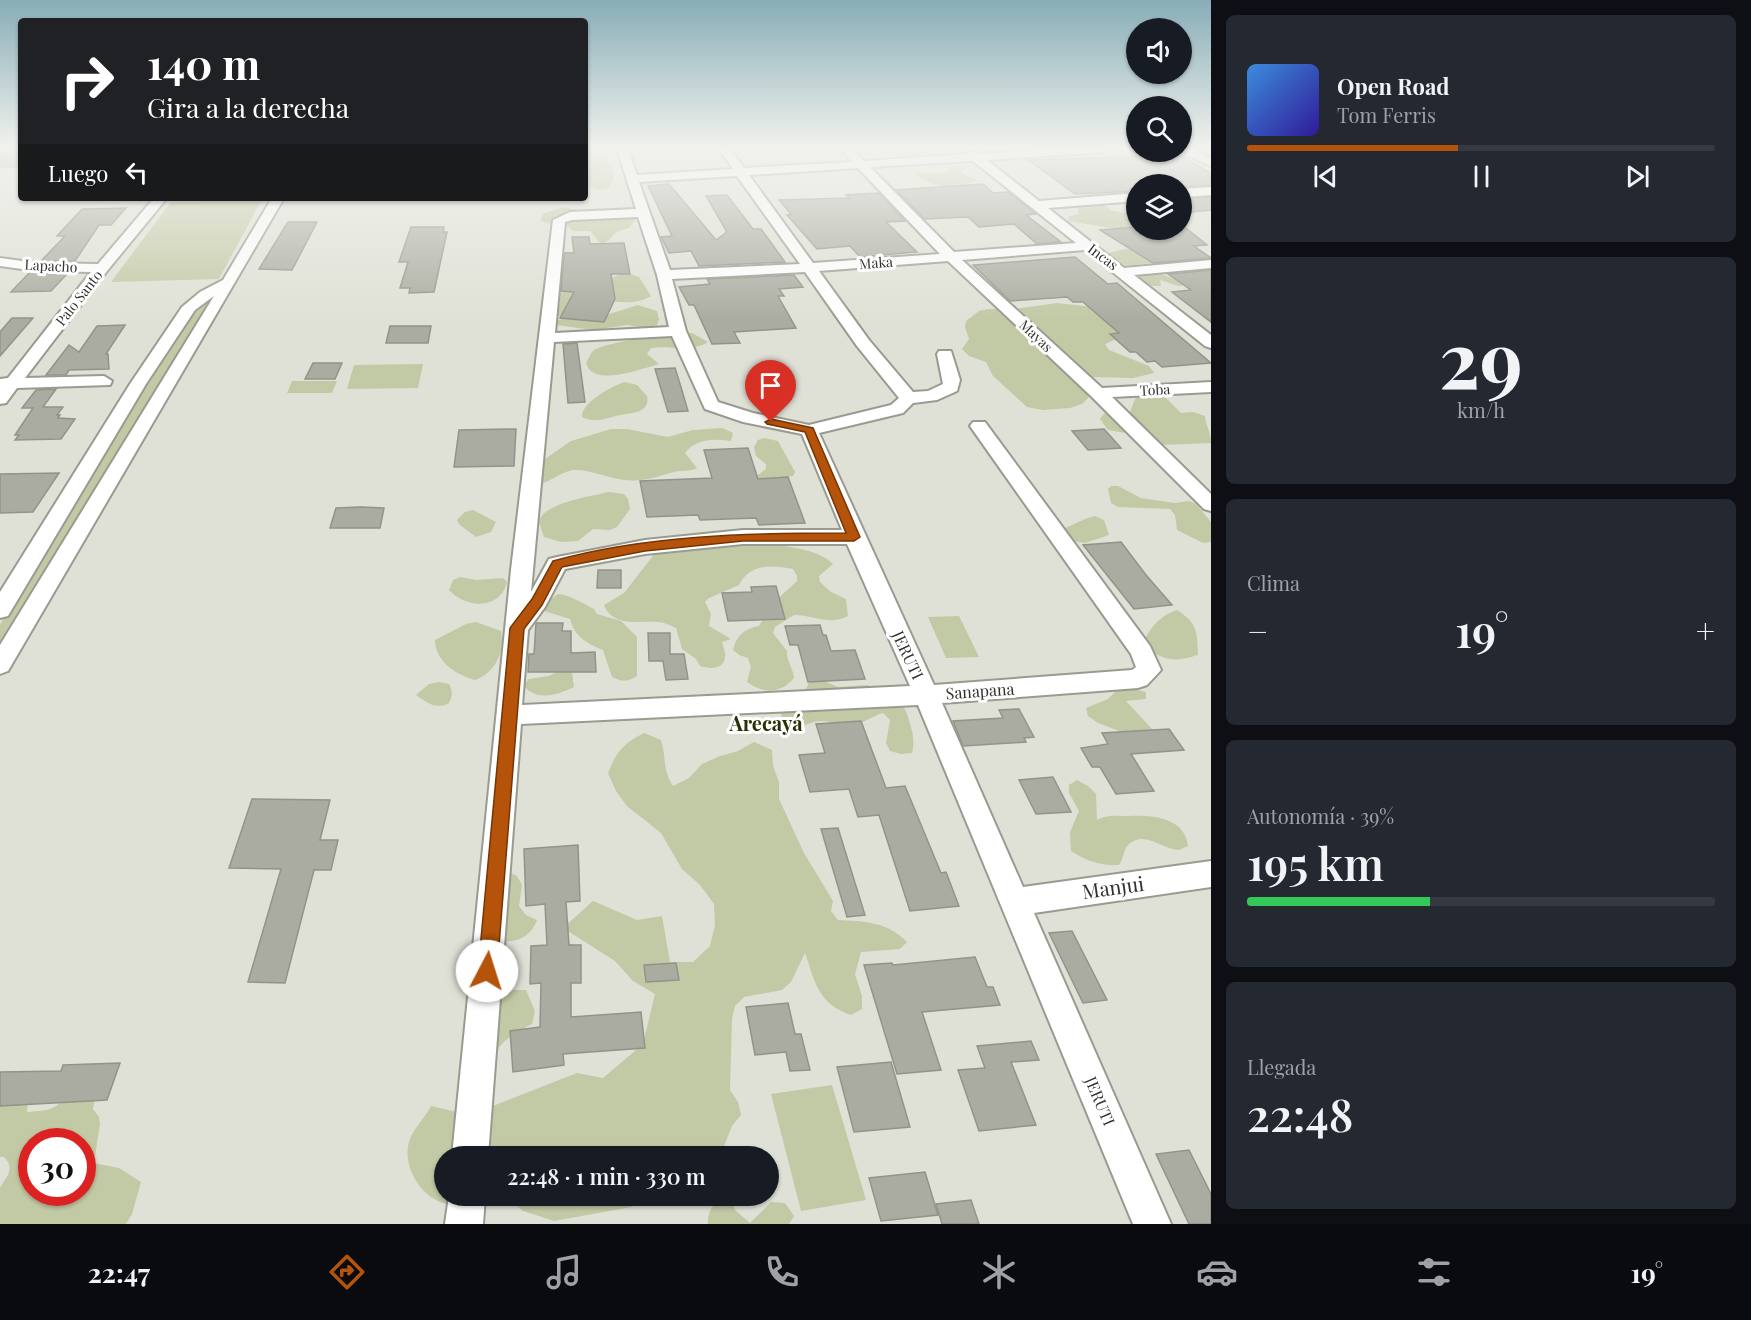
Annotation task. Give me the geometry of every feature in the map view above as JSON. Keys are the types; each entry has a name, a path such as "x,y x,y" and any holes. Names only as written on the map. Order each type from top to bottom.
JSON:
{"street":[{"name":"Palo Santo","path":"0,399 7,383 154,206"},
{"path":"0,665 273,206"},
{"path":"640,206 664,275 678,331 711,405 749,418 809,430 897,409 908,398 931,396 951,387 952,380 945,354"},
{"path":"765,206 862,343 908,398"},
{"name":"Mayas","path":"902,206 951,257 1098,393 1211,505"},
{"name":"Incas","path":"1039,206 1211,343"},
{"path":"471,1146 524,548 559,220 570,216 642,213"},
{"name":"Maka","path":"664,275 809,268 1088,246"},
{"name":"Lapacho","path":"0,262 37,267 102,268"},
{"path":"1122,272 1211,264"},
{"path":"0,610 138,384 190,307 205,295 229,283"},
{"path":"548,338 678,331"},
{"path":"7,383 104,381"},
{"name":"Toba","path":"1098,393 1211,387"},
{"name":"Sanapana","path":"510,715 927,695 1138,679 1149,670 1142,652 979,426"},
{"name":"JERUTI","path":"809,430 854,537 927,695 1152,1224"},
{"path":"524,548 557,564 645,547 743,537 854,537"},
{"path":"517,628 537,602 557,564"},
{"name":"Manjui","path":"1016,902 1211,874"},
{"path":"464,1224 466,1206"}],"green space":[{"path":"168,206 258,206 219,279 111,282"},
{"path":"1078,206 1105,206 1126,214 1126,230 1069,221 1068,217 1078,214"},
{"path":"563,207 576,210 575,214 616,211 628,207 638,208 634,222 629,228 616,232 609,240 601,244 590,231 573,231 564,223 553,224 540,221 543,214"},
{"path":"1125,249 1167,261 1128,266 1121,265 1105,254"},
{"path":"630,274 639,277 651,296 635,302 583,303 555,319 553,294 584,288 619,275"},
{"path":"1162,274 1187,285 1178,286 1160,280 1161,286 1151,286 1137,280 1141,275"},
{"path":"214,296 0,660 0,625 192,310"},
{"path":"1057,303 1093,307 1117,316 1121,337 1105,344 1109,350 1149,366 1154,373 1133,378 1093,377 1088,398 1082,404 1070,408 1043,410 1027,407 993,376 986,362 969,356 962,349 969,339 965,327 966,321 979,311"},
{"path":"638,305 657,311 659,319 657,325 646,328 627,325 594,330 556,325 553,322 606,315"},
{"path":"680,332 692,333 708,342 688,348 651,348 647,354 659,364 618,375 598,374 590,370 586,363 592,352 599,348 620,342"},
{"path":"423,364 418,388 347,389 354,365"},
{"path":"292,381 337,381 332,393 287,393"},
{"path":"625,382 637,385 647,396 646,406 643,409 601,420 582,417 583,412 592,401"},
{"path":"1153,393 1166,398 1181,413 1193,412 1205,416 1211,443 1160,445 1132,431 1126,433 1108,430 1100,419 1109,412 1130,412 1135,399 1142,394"},
{"path":"722,428 733,433 731,441 700,442 685,453 697,468 692,470 644,480 631,480 573,470 539,484 534,484 528,471 571,441 611,429 627,429 668,437 693,430"},
{"path":"764,438 778,441 795,472 793,476 748,483 766,469 766,464 756,456 754,447 758,440"},
{"path":"1111,486 1118,486 1141,498 1175,503 1189,501 1196,504 1211,522 1211,542 1203,543 1177,530 1175,515 1170,509 1118,507 1111,503 1108,489"},
{"path":"609,492 624,494 628,499 630,509 617,527 610,530 593,529 578,541 561,542 544,537 539,522 542,515 549,510 569,501"},
{"path":"473,510 496,522 491,532 476,537 460,525 457,520 465,512"},
{"path":"1095,516 1104,520 1109,535 1085,543 1067,540 1060,530 1087,518"},
{"path":"748,540 805,550 826,558 833,564 819,576 820,582 831,592 846,599 848,616 841,619 828,620 794,615 775,627 773,633 787,651 794,678 783,687 765,690 747,682 751,667 748,658 733,650 742,634 759,626 773,603 797,581 793,569 762,567 755,569 739,585 705,602 711,614 709,626 731,639 722,642 725,653 724,661 715,668 700,666 696,659 682,649 676,628 659,622 620,620 613,617 604,605 624,593 656,552 704,550"},
{"path":"460,577 476,580 503,578 507,582 497,598 481,604 464,600 449,590 453,580"},
{"path":"558,594 581,602 594,609 597,614 621,621 637,637 637,676 625,681 612,677 603,650 582,639 570,619 544,611 542,605"},
{"path":"1177,610 1193,624 1198,655 1169,659 1143,647 1147,635 1155,624"},
{"path":"959,616 979,657 946,658 928,617"},
{"path":"476,622 501,631 502,639 497,661 488,672 475,680 454,671 443,661 436,648 435,640 466,624"},
{"path":"565,668 572,673 574,687 568,690 541,695 534,694 523,685 529,679 549,676"},
{"path":"819,679 838,687 868,685 874,700 901,701 913,734 912,753 901,754 890,751 886,743 890,720 883,713 853,726 820,721 797,728 787,726 781,714 801,695 810,680"},
{"path":"439,682 449,684 452,697 448,704 435,705 416,695 429,684"},
{"path":"1125,687 1146,692 1146,699 1126,701 1152,729 1156,737 1131,738 1088,716 1086,708 1108,699 1117,690"},
{"path":"644,733 661,740 666,769 673,786 689,778 702,764 738,751 754,742 772,750 773,766 779,782 779,799 804,853 833,901 831,911 838,920 875,924 892,930 907,942 900,949 861,952 855,974 862,996 862,1009 851,1015 831,1005 819,991 805,953 791,982 782,990 744,997 735,1006 732,1019 730,1090 738,1102 741,1115 732,1126 724,1146 434,1146 434,1199 426,1193 413,1176 408,1156 411,1136 431,1106 470,1115 577,1073 603,1078 643,1044 655,994 633,981 615,961 563,928 593,901 637,920 662,916 670,962 693,962 710,946 715,925 714,904 700,885 682,869 661,833 627,806 616,791 608,773 614,759 631,741"},
{"path":"1077,780 1096,794 1097,820 1116,816 1157,817 1181,829 1186,836 1188,846 1179,850 1148,840 1135,840 1127,846 1119,865 1100,864 1077,855 1071,851 1070,832 1079,811 1069,793 1069,785"},
{"path":"508,872 517,876 522,885 519,906 526,915 537,920 531,931 523,938 500,941"},
{"path":"526,990 535,1011 532,1024 503,1043 485,1071 490,1001 501,993"},
{"path":"832,1085 866,1200 801,1211 771,1094"},
{"path":"97,1087 93,1109 99,1117 100,1124 96,1150 96,1128 18,1128 18,1206 96,1206 96,1163 119,1168 141,1182 132,1214 126,1224 0,1224 0,1188 10,1169 8,1161 0,1157 0,1095 28,1098 27,1112 42,1111 60,1103 70,1092"},
{"path":"779,1203 785,1203 794,1216 789,1224 708,1224 714,1206 734,1206 750,1223 767,1206 779,1206"},
{"path":"517,1206 633,1206 554,1221 523,1211"}],"building":[{"path":"658,206 688,206 716,240 727,232 712,206 736,206 753,229 761,229 785,262 699,266 691,251 669,253 661,237 672,236"},
{"path":"784,206 891,206 905,221 886,222 917,252 860,257 850,246 817,249 787,215 791,214"},
{"path":"912,206 1026,206 1036,214 1026,215 1061,242 1037,244 1014,224 979,227 968,217 925,219"},
{"path":"1192,206 1211,206 1211,210 1192,212"},
{"path":"126,208 111,225 99,225 75,261 41,261 65,236 57,236 82,209"},
{"path":"288,222 317,222 292,270 259,269"},
{"path":"411,227 444,227 443,232 447,232 434,292 409,293 410,288 400,288 408,262 399,262"},
{"path":"1126,228 1126,240 1192,240 1192,233 1207,245 1194,246 1211,258 1153,263 1100,230"},
{"path":"572,237 589,237 590,244 624,243 630,274 611,274 615,299 604,322 560,318 574,292 561,291 564,253 574,253"},
{"path":"1075,257 1108,284 1117,283 1211,363 1162,367 1155,361 1147,362 1136,352 1130,352 1110,334 1119,333 1083,302 1073,302 1067,297 1010,301 973,265"},
{"path":"1211,270 1211,322 1172,292 1191,290 1168,274"},
{"path":"30,272 67,274 51,291 11,292"},
{"path":"794,275 803,287 779,289 784,296 778,296 796,328 734,332 740,343 712,344 694,305 689,305 679,287 710,284 707,279"},
{"path":"12,318 33,318 0,356 0,332"},
{"path":"125,325 106,354 108,354 109,369 69,370 66,375 46,375 69,345 79,352 97,326"},
{"path":"390,326 431,326 428,343 386,343"},
{"path":"577,343 585,402 568,403 563,344"},
{"path":"313,363 342,363 335,379 305,379"},
{"path":"675,368 688,411 668,412 655,369"},
{"path":"56,389 43,407 63,407 57,415 60,415 58,418 75,419 61,439 15,440 19,435 15,435 33,408 22,408 36,390"},
{"path":"516,429 514,466 454,467 459,430"},
{"path":"1104,429 1121,448 1088,450 1072,431"},
{"path":"748,448 758,479 788,477 805,523 759,525 756,518 700,520 698,515 647,517 640,481 712,478 704,450"},
{"path":"59,473 33,512 0,513 0,474"},
{"path":"336,508 384,508 380,528 330,528"},
{"path":"1121,542 1172,605 1134,609 1083,545"},
{"path":"598,570 621,570 621,588 597,588"},
{"path":"776,586 785,619 728,621 722,593 752,592 751,587"},
{"path":"536,623 563,623 562,631 571,631 571,653 595,652 596,672 528,672 529,654 534,654"},
{"path":"820,625 831,651 855,650 865,679 808,682 798,645 790,645 785,626"},
{"path":"648,633 670,633 670,654 684,654 688,679 666,680 663,661 649,661"},
{"path":"1019,709 1034,737 1024,738 1026,742 963,746 953,721 1003,718 999,710"},
{"path":"861,721 886,788 905,786 941,873 946,872 959,906 910,911 879,815 858,817 849,789 810,792 799,755 825,753 816,724"},
{"path":"1169,729 1184,750 1131,754 1154,791 1116,794 1100,767 1092,767 1081,748 1108,744 1102,733"},
{"path":"1053,777 1071,812 1036,814 1019,780"},
{"path":"252,799 330,800 320,840 338,840 331,870 314,870 285,983 248,982 281,869 229,868"},
{"path":"838,828 865,915 847,917 821,829"},
{"path":"578,845 580,901 566,902 569,945 581,945 581,983 571,983 571,1017 641,1012 645,1048 563,1054 564,1065 513,1072 510,1031 540,1027 541,983 530,984 531,946 547,945 545,904 526,906 524,849"},
{"path":"1072,931 1107,1000 1083,1003 1049,933"},
{"path":"975,957 987,987 993,987 1000,1005 922,1012 941,1070 897,1074 864,965 892,963 893,965"},
{"path":"676,963 679,980 646,982 644,965"},
{"path":"788,1003 795,1034 801,1034 810,1070 790,1071 786,1052 755,1055 746,1007"},
{"path":"1031,1041 1039,1060 1011,1062 1036,1125 979,1131 958,1070 985,1068 977,1046"},
{"path":"891,1062 910,1127 854,1132 837,1067"},
{"path":"120,1063 107,1100 0,1106 0,1072 61,1071 63,1065"},
{"path":"1189,1150 1211,1194 1211,1224 1189,1224 1156,1154"},
{"path":"925,1172 938,1215 881,1221 869,1178"},
{"path":"971,1200 979,1224 942,1224 936,1204"}],"district":[{"name":"Arecayá","path":"766,724"}],"route":[{"path":"487,971 517,628 537,602 557,564 645,547 743,537 854,537 809,430 771,422"}]}
